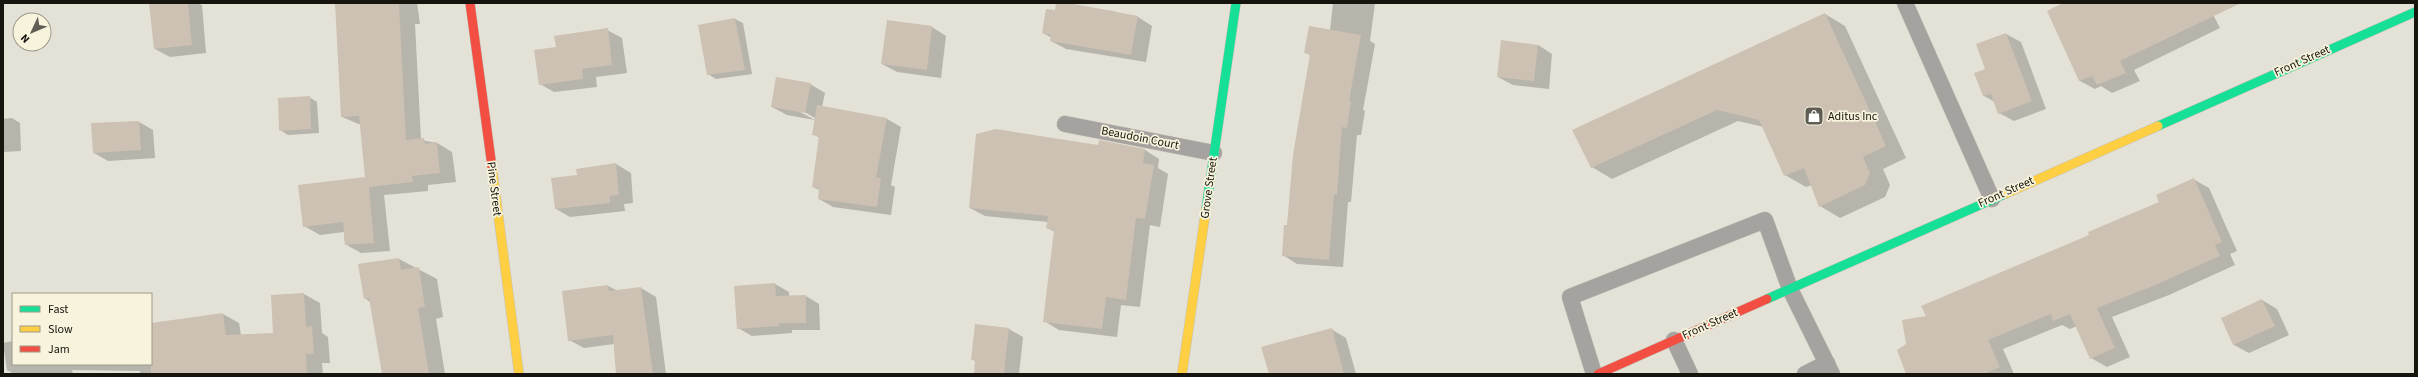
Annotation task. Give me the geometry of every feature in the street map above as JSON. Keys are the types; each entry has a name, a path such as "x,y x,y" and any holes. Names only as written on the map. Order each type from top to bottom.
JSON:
{"main road":[{"name":"Pine Street","path":"470,3 519,374"},
{"name":"Grove Street","path":"1182,374 1236,3"},
{"name":"Front Street","path":"1598,374 2415,12"}],"lane":[{"path":"1905,3 1992,199"},
{"name":"Beaudoin Court","path":"1065,124 1214,153"},
{"path":"1594,374 1570,297 1765,220 1790,289 1829,368 1805,374"},
{"path":"1674,340 1690,374"}],"building":[{"path":"149,3 188,3 192,45 154,49"},
{"path":"335,3 399,3 406,140 424,138 425,144 437,142 440,173 412,176 413,182 369,187 374,243 345,245 343,222 303,227 298,185 365,177 359,116 341,117"},
{"path":"1056,3 1069,3 1138,16 1131,55 1050,41 1051,35 1042,33 1046,9 1055,10"},
{"path":"2063,3 2241,3 2120,61 2126,73 2097,85 2092,76 2079,81 2047,11"},
{"path":"1825,13 1886,146 1863,157 1870,173 1865,185 1819,207 1804,168 1784,176 1759,120 1717,110 1591,168 1572,130"},
{"path":"735,18 745,70 707,75 698,25"},
{"path":"887,20 932,26 927,70 881,64"},
{"path":"1309,26 1361,35 1349,101 1351,101 1347,128 1342,127 1337,195 1334,194 1329,260 1282,256 1284,225 1287,225 1293,155 1310,54 1304,53"},
{"path":"608,28 612,65 582,69 583,79 539,85 534,50 556,47 554,36"},
{"path":"2006,33 2032,101 1998,114 1991,94 1983,96 1974,73 1985,69 1976,44"},
{"path":"1501,40 1538,45 1534,81 1497,77"},
{"path":"776,77 811,83 805,113 771,107"},
{"path":"310,96 311,129 279,131 278,98"},
{"path":"817,105 887,118 876,178 881,178 877,207 818,199 819,188 812,187 819,136 812,135"},
{"path":"139,121 141,150 93,153 91,123"},
{"path":"996,129 1098,145 1099,140 1145,149 1143,163 1154,165 1145,219 1136,218 1126,300 1106,297 1102,329 1043,322 1054,230 1046,228 1048,216 969,208 976,134"},
{"path":"616,163 619,195 610,196 610,203 555,209 551,178 577,175 576,169"},
{"path":"2194,178 2222,242 2215,245 2220,256 2153,286 2097,308 2115,348 2090,359 2070,314 2053,321 2051,314 1988,340 2000,367 1984,374 1906,374 1897,350 1906,344 1902,320 1926,316 1921,306 2089,235 2088,232 2159,202 2156,195"},
{"path":"399,258 401,270 419,267 425,307 418,308 429,374 382,374 369,298 364,299 358,264"},
{"path":"775,283 776,296 806,295 806,323 779,323 779,326 737,329 734,286"},
{"path":"608,285 609,291 641,287 653,374 616,374 613,335 568,341 562,291"},
{"path":"304,293 306,327 312,326 314,354 306,354 307,374 151,374 152,323 223,313 226,335 273,333 271,295"},
{"path":"2262,299 2275,326 2233,345 2221,318"},
{"path":"975,324 1009,328 1004,374 974,374 975,360 971,360"},
{"path":"1332,328 1344,374 1269,374 1261,347"}],"traffic: fast":[{"path":"1206,209 1236,3"},
{"path":"2158,126 2415,12"},
{"path":"1767,299 2005,194"}],"traffic: slow":[{"path":"2005,194 2158,126"},
{"path":"492,167 519,374"},
{"path":"1182,374 1206,209"}],"traffic: jam":[{"path":"470,3 492,167"},
{"path":"1598,374 1767,299"}],"place":[{"name":"Aditus Inc","path":"1814,116"}]}
